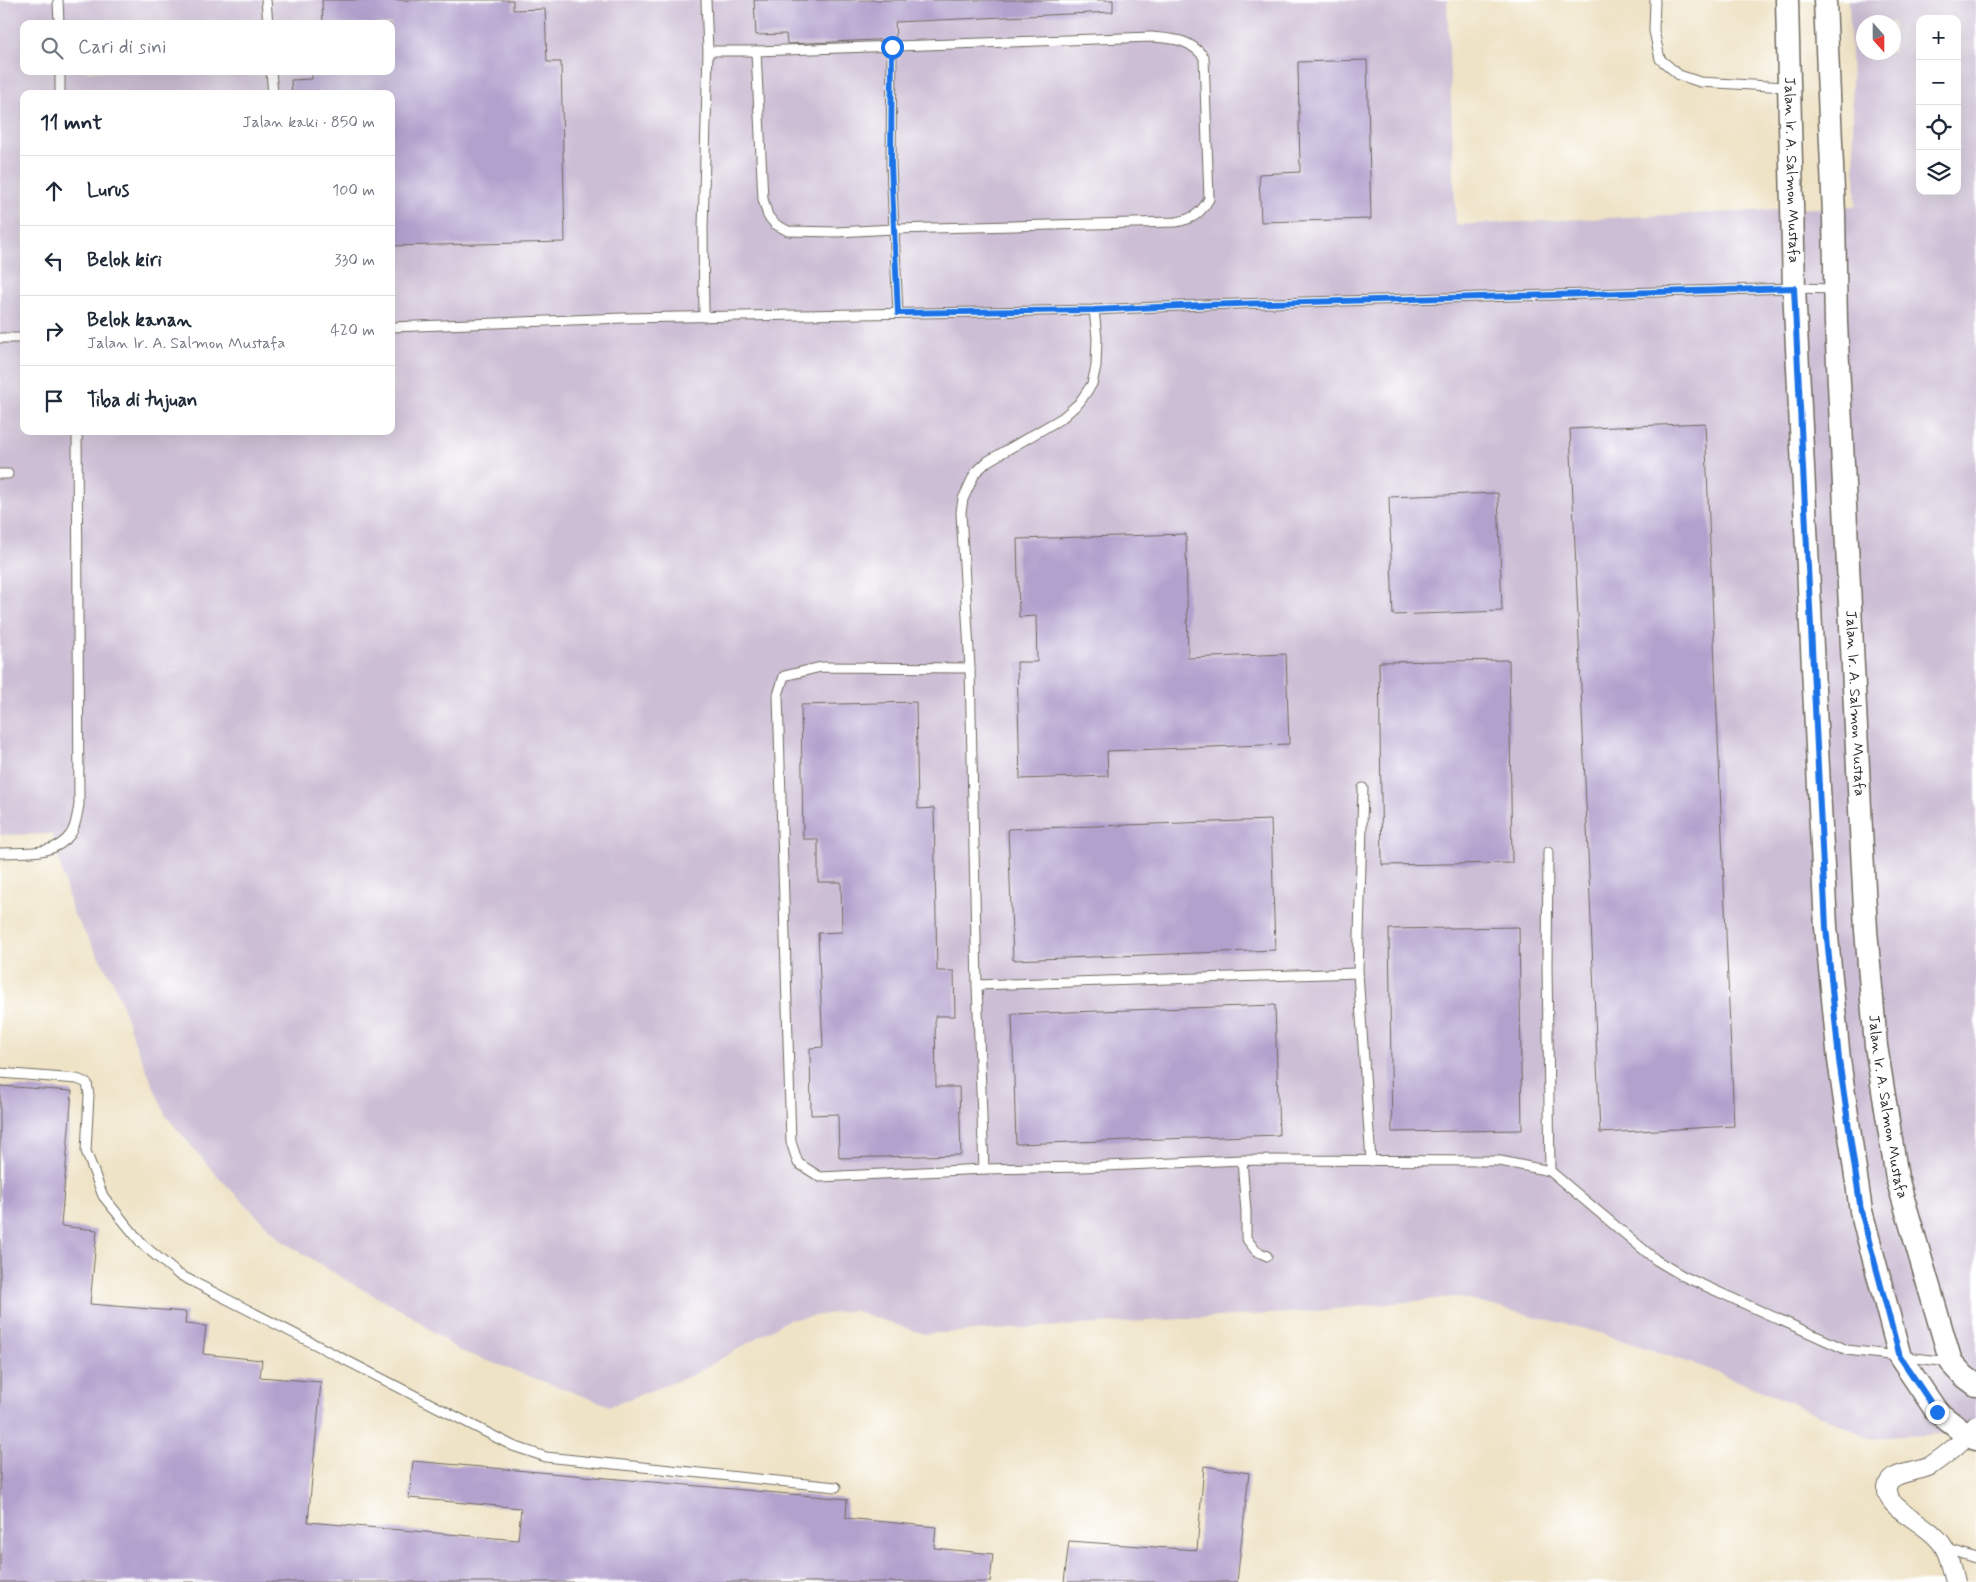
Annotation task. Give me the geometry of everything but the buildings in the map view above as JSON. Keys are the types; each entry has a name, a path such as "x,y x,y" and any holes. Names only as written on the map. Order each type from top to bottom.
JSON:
{"street":[{"name":"Jalan Ir. A. Salmon Mustafa","path":"1787,0 1794,288 1826,927 1838,1050 1861,1211 1900,1357 1937,1412 1974,1433"},
{"name":"Jalan Ir. A. Salmon Mustafa","path":"1825,0 1836,289 1866,930 1876,1046 1897,1178 1951,1362 1964,1376 1976,1385"},
{"path":"1955,1582 1945,1548 1938,1539 1896,1506 1887,1493 1887,1484 1900,1475 1929,1466 1974,1433"}],"lane":[{"path":"58,0 59,20"},
{"path":"266,0 268,20"},
{"path":"704,318 704,209 708,51 706,0"},
{"path":"1655,0 1654,31 1660,59 1680,75 1700,82 1789,87"},
{"path":"708,51 892,47 1152,37 1181,40 1197,48 1204,57 1209,199 1201,212 1189,220 1176,222 837,232 788,231 775,224 768,216 763,199 756,51"},
{"path":"892,47 891,164 898,313"},
{"path":"60,75 60,90"},
{"path":"271,75 273,90"},
{"path":"395,327 623,318 1094,310 1221,304 1794,288 1836,289"},
{"path":"984,1169 976,985 970,668 961,512 963,499 975,473 988,461 1062,418 1079,404 1092,384 1096,366 1097,338 1094,310"},
{"path":"0,338 20,338"},
{"path":"0,853 34,852 60,846 71,834 79,805 77,435"},
{"path":"970,668 821,667 784,676 778,695 778,705 791,1142 798,1163 820,1177 1242,1160 1500,1161 1550,1171 1656,1260 1683,1276 1847,1350 1951,1362"},
{"path":"1363,788 1358,973 1371,1162"},
{"path":"1548,852 1547,967 1550,1171"},
{"path":"976,985 1358,973"},
{"path":"0,1073 77,1079 86,1083 89,1096 86,1151 104,1196 142,1244 178,1274 513,1446 546,1457 836,1487"},
{"path":"1242,1160 1246,1238 1256,1251 1267,1256"},
{"path":"1945,1548 1976,1558"}],"shaded area":[{"path":"0,0 1447,0 1456,225 1856,206 1849,0 1976,0 1976,1432 1870,1438 1794,1404 1703,1367 1593,1331 1457,1297 1305,1312 924,1334 852,1310 788,1320 693,1375 610,1406 458,1350 410,1315 349,1282 281,1240 217,1176 166,1116 135,1043 115,985 72,911 52,834 0,835"}],"route":[{"path":"892,47 891,164 898,313 1094,310 1202,305 1794,288 1826,927 1839,1060 1861,1211 1900,1357 1937,1412"}]}
